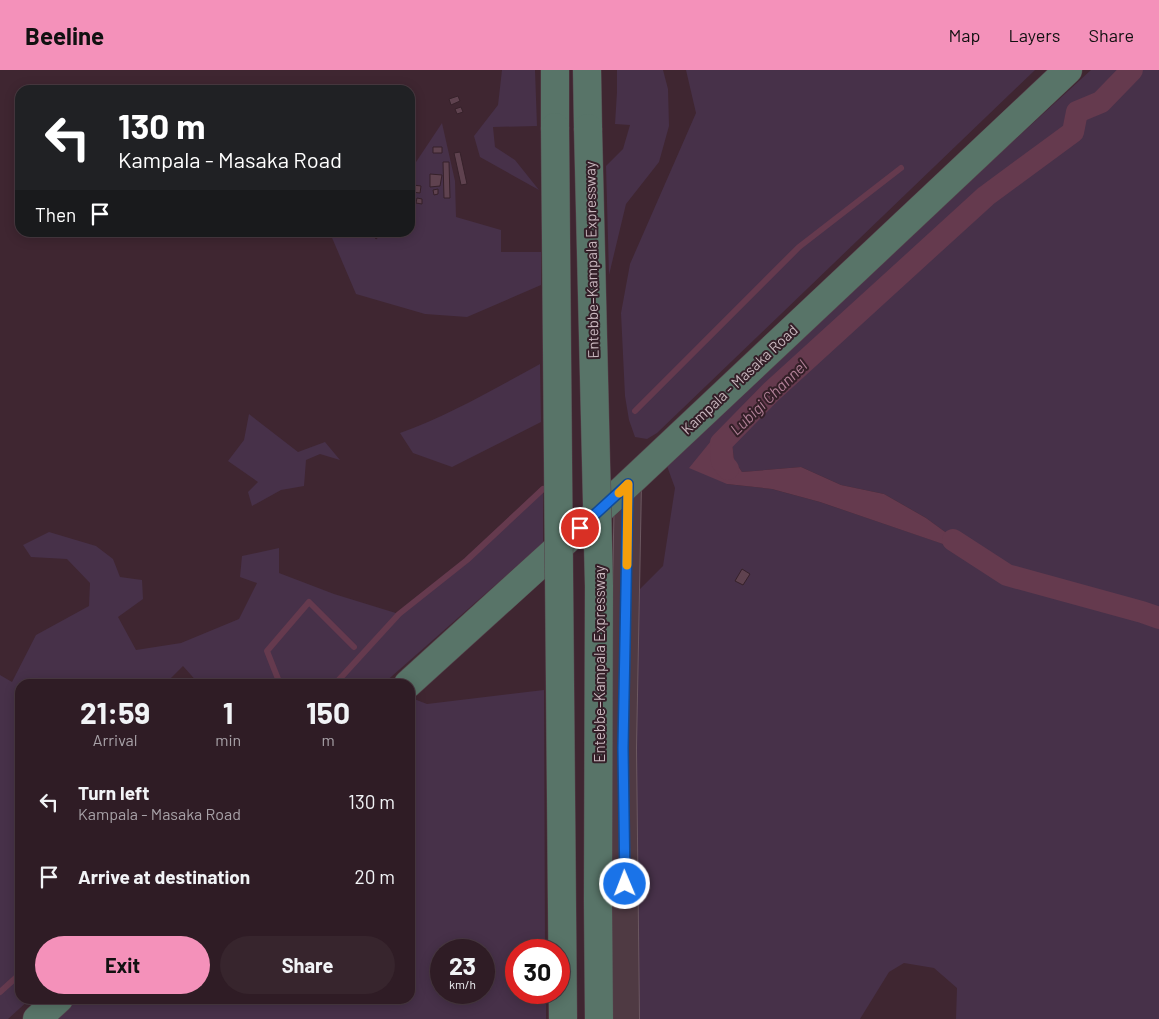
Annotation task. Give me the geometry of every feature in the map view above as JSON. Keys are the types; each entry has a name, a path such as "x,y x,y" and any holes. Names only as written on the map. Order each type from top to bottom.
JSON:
{"highway":[{"path":"555,70 562,1019"},
{"name":"Entebbe–Kampala Expressway","path":"587,70 599,586 599,1019"},
{"name":"Kampala - Masaka Road","path":"414,679 628,484 1068,70"},
{"path":"37,1019 54,1004"}],"street":[{"path":"626,1019 623,748 628,484"}],"shaded area":[{"path":"502,70 535,70 537,126 493,127 495,147 515,160 539,190 480,157 474,136 498,105"},
{"path":"617,70 663,70 668,89 669,126 659,162 626,204 609,275 606,166 623,149 630,125 615,124"},
{"path":"686,70 1035,70 657,433 647,439 635,437 629,420 625,396 621,313 630,264 696,113"},
{"path":"1091,70 1159,70 1159,1019 956,1019 957,988 934,968 904,963 889,972 860,1019 637,1019 635,594 663,566 675,488 667,466 941,207","holes":["732,443 734,460 742,472 801,467 841,485 884,494 926,518 976,555 820,502 772,489 727,484"]},
{"path":"442,123 455,181 456,217 501,230 501,252 541,252 541,285 467,317 425,314 356,294 332,237 415,237 415,164"},
{"path":"540,364 541,422 452,467 413,453 400,433 454,410"},
{"path":"249,414 298,452 325,442 340,460 320,454 306,460 304,486 281,490 252,506 248,492 258,482 228,461 244,440"},
{"path":"711,441 732,442 734,460 742,472 801,467 841,485 884,494 926,518 978,556 820,502 772,489 727,484 689,468"},
{"path":"543,489 543,543 389,679 195,679 183,666 170,679 15,679 15,1004 24,1004 8,1019 0,1019 0,675 12,682 36,635 89,606 90,583 67,559 31,557 23,545 49,532 96,546 113,559 120,577 142,580 143,599 118,617 136,650 181,643 239,619 257,583 240,577 242,556 279,548 279,573 334,594 399,614 467,560"},
{"path":"544,690 545,939 505,939 505,1004 546,1004 546,1019 50,1019 66,1004 415,1004 415,699 427,704"}],"building":[{"path":"458,96 460,101 451,105 449,99"},
{"path":"461,107 463,112 457,114 455,109"},
{"path":"433,147 442,147 442,153 433,153"},
{"path":"460,152 467,184 461,185 454,153"},
{"path":"443,162 449,162 450,198 444,198"},
{"path":"430,174 442,175 440,186 430,187"},
{"path":"415,185 421,186 420,193 415,192"},
{"path":"438,189 438,194 434,195 433,190"},
{"path":"417,198 422,199 422,204 416,203"},
{"path":"742,569 750,574 743,585 735,581"}],"waterway":[{"name":"Lubigi Channel","path":"728,469 722,462 721,443 771,392 986,196 1073,132 1077,112 1101,102 1132,70"},
{"path":"635,411 799,247 901,168"},
{"path":"340,679 399,614 467,560 543,489"},
{"name":"Lubigi Channel","path":"953,540 1007,575 1159,618"},
{"path":"278,679 267,651 309,602 354,647"},
{"path":"0,992 15,978"}],"slow traffic":[{"path":"619,493 628,484 627,565"}],"route":[{"path":"580,528 628,484 623,748 625,884"}]}
